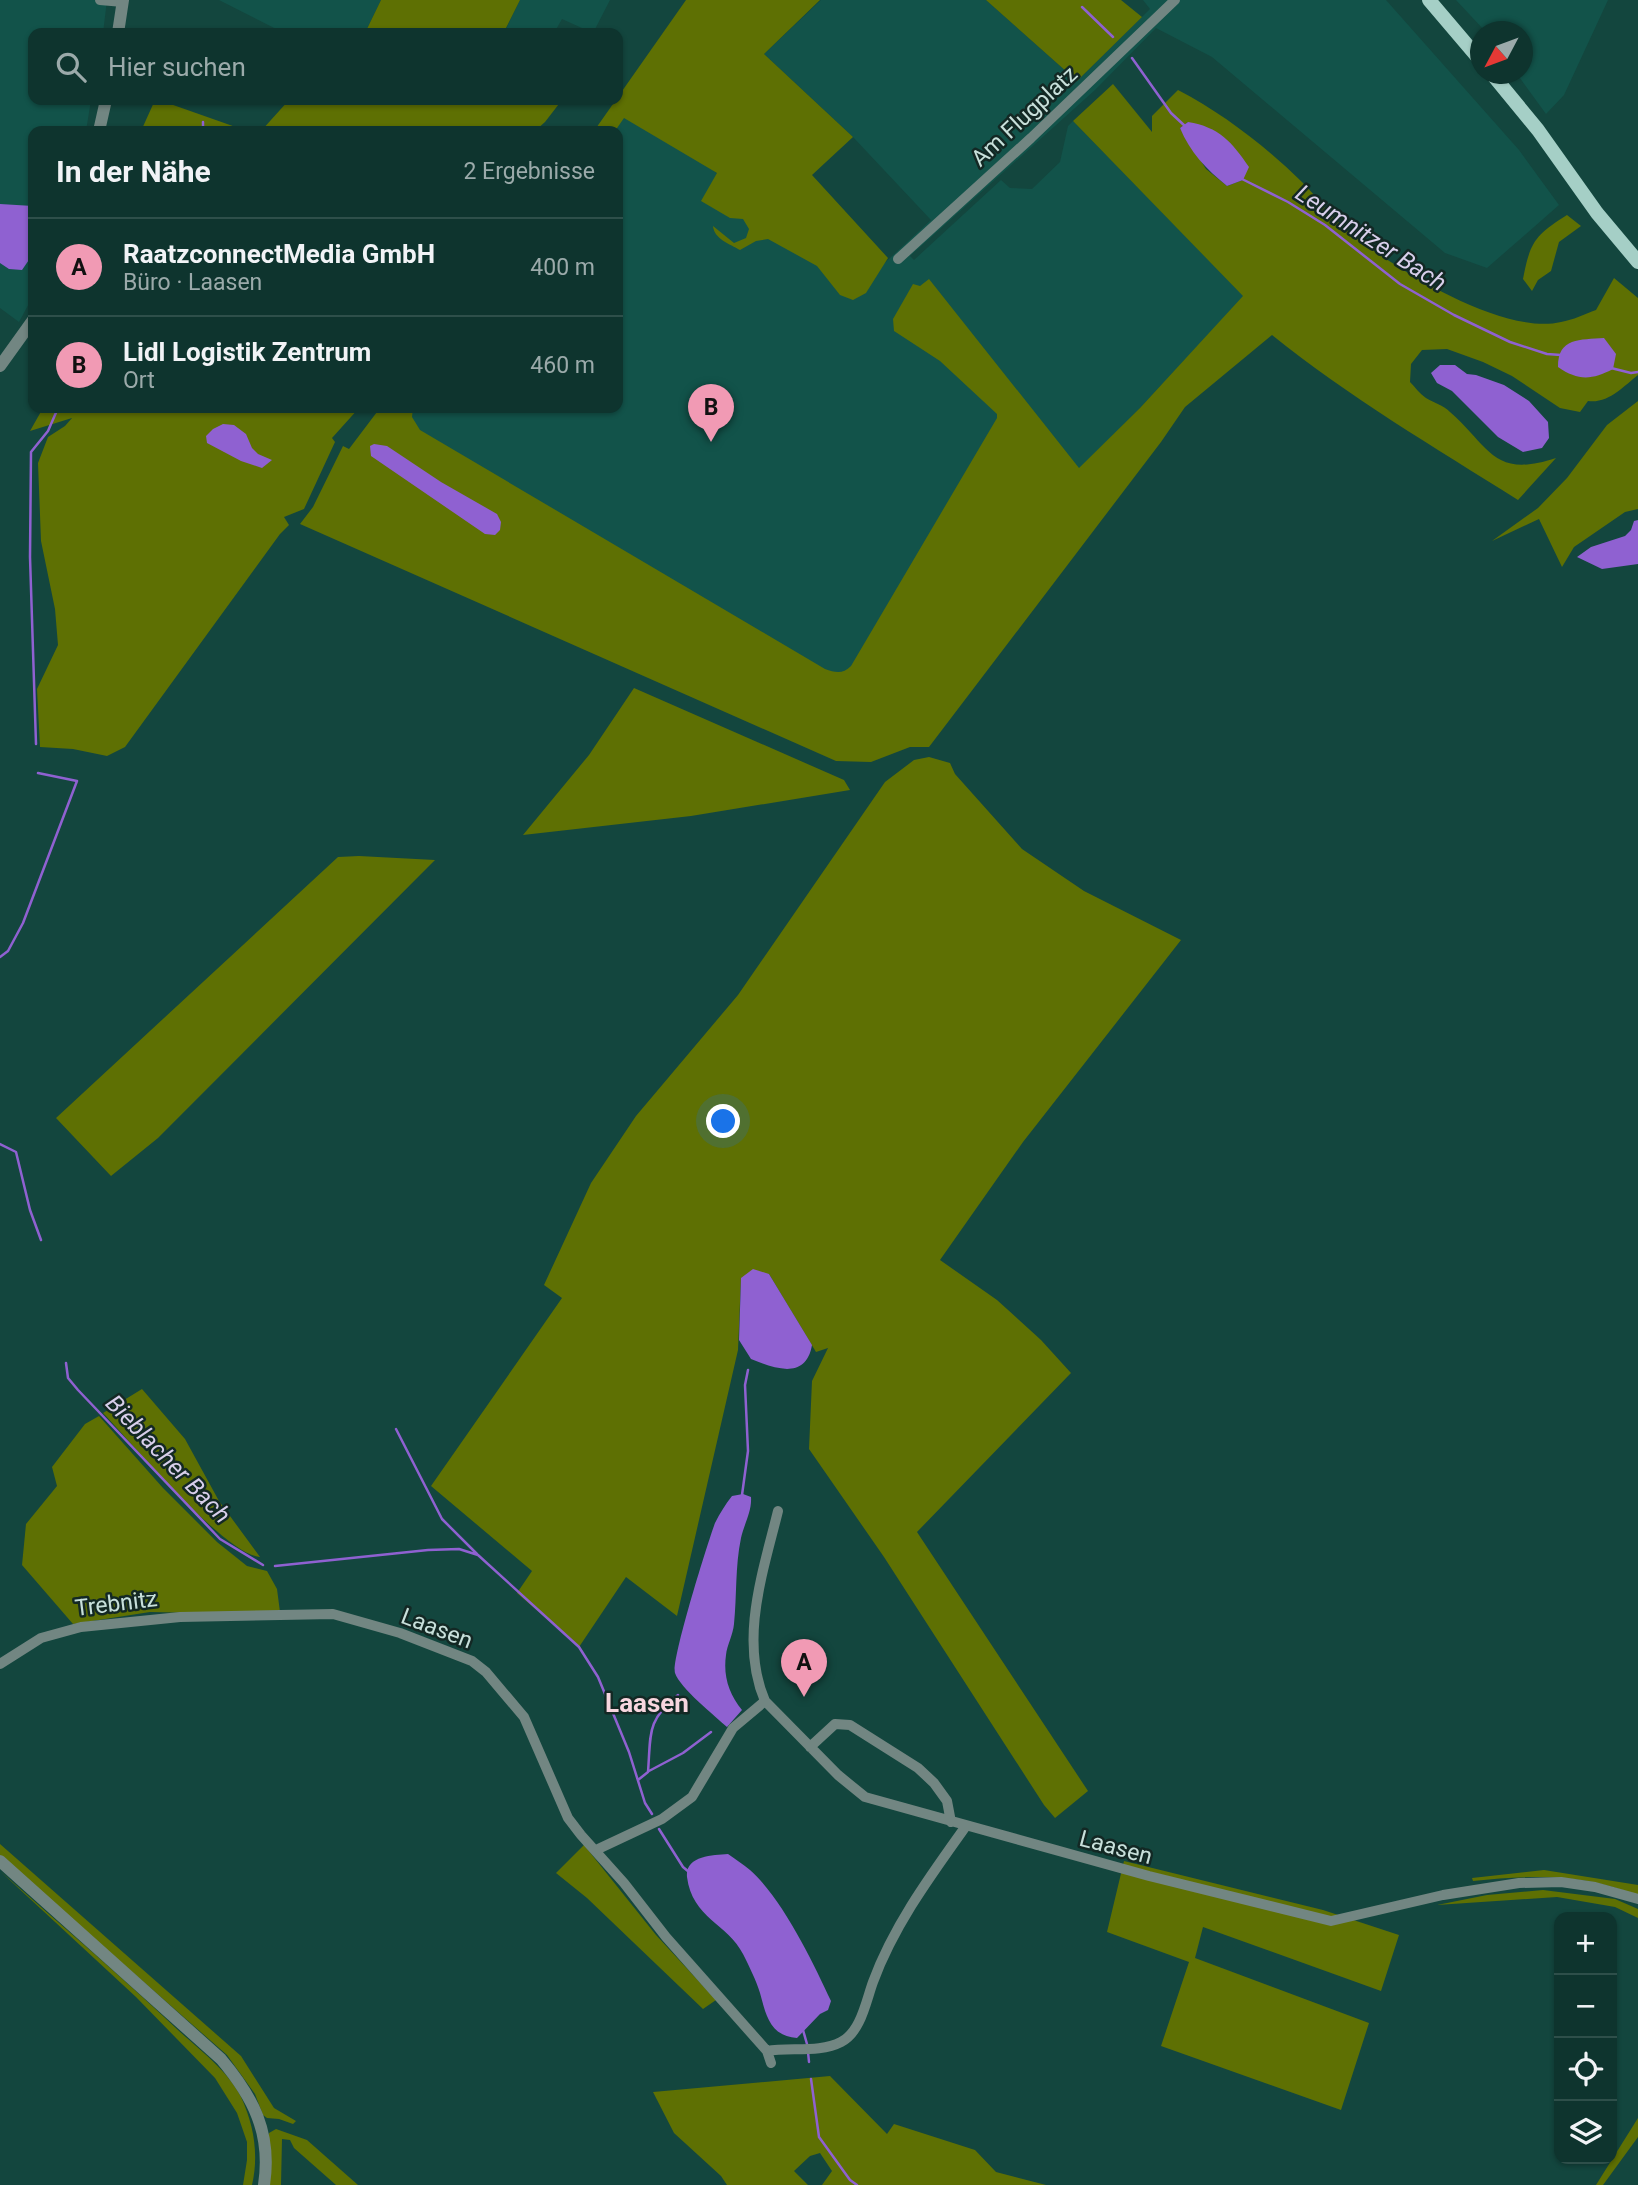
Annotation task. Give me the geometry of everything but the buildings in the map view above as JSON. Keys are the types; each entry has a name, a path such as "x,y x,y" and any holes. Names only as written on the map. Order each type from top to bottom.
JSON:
{"main road":[{"path":"1429,0 1470,48"},
{"path":"1500,84 1538,130 1597,213 1638,262"}],"street":[{"path":"100,0 123,1 119,28"},
{"name":"Am Flugplatz","path":"898,259 1031,138 1175,0"},
{"path":"100,126 105,105"},
{"path":"0,366 28,327"},
{"name":"Laasen","path":"778,1511 755,1605 753,1641 757,1683 765,1701 838,1775 865,1797 1149,1876 1331,1921 1443,1895 1519,1883 1561,1882 1584,1885 1638,1899"},
{"name":"Laasen","path":"246,1617 333,1614 400,1633 472,1661 486,1672 524,1717 568,1818 666,1937 767,2051 771,2063"},
{"name":"Trebnitz","path":"0,1664 41,1638 81,1627 180,1616 246,1617"},
{"path":"596,1850 662,1819 692,1797 733,1728 765,1701"},
{"path":"810,1747 835,1724 850,1725 918,1768 934,1783 947,1801 951,1822"},
{"path":"767,2051 830,2045 841,2042 848,2036 858,2022 874,1980 903,1921 926,1882 966,1826"},
{"path":"0,1861 221,2059 243,2084 260,2124 265,2153 264,2185"}],"shaded area":[{"path":"0,0 107,0 104,28 28,28 28,105 90,105 87,126 28,126 28,305 19,322 0,308"},
{"path":"219,0 381,0 367,28 274,28"},
{"path":"520,0 610,0 596,28 582,28 562,19 557,28 506,28"},
{"path":"821,0 986,0 1077,81 1150,9 1143,0 1386,0 1519,150 1559,205 1487,268 1445,253 1212,57 1156,28 1095,90 910,256 914,260 1001,180 1010,188 1032,189 1060,162 1068,126 1073,121 1244,296 1079,469 905,735 388,413 623,413 623,126 598,126 614,105 623,105 623,103 863,283 931,220 853,137 764,54"},
{"path":"1456,0 1608,0 1564,95 1546,114 1524,84 1533,84 1533,21 1476,21"},
{"path":"1188,122 1216,132 1237,150 1249,167 1243,180 1227,186 1206,167 1180,128"},
{"path":"0,204 28,206 28,261 22,270 9,269 0,263"},
{"path":"1604,338 1616,354 1613,369 1592,377 1579,377 1558,367 1559,357 1566,345 1579,340"},
{"path":"1440,365 1455,365 1467,374 1504,385 1529,401 1548,422 1549,438 1542,448 1523,452 1498,437 1452,391 1437,383 1431,373"},
{"path":"223,424 234,425 246,434 258,454 272,460 262,468 241,461 207,443 206,436"},
{"path":"370,446 387,446 441,482 497,514 501,522 500,530 495,535 485,534 371,456"},
{"path":"1638,520 1638,564 1602,569 1577,557 1591,547 1625,536 1634,521"},
{"path":"753,1269 769,1274 812,1345 809,1356 796,1367 779,1368 751,1359 739,1340 741,1278"},
{"path":"743,1494 751,1497 751,1502 739,1549 734,1624 725,1663 728,1684 742,1710 727,1727 698,1702 678,1679 675,1664 715,1523 732,1496"},
{"path":"728,1854 750,1870 774,1897 806,1950 831,2001 828,2010 820,2014 797,2038 775,2029 743,1954 729,1935 703,1911 690,1891 687,1877 690,1865 701,1858"}],"green space":[{"path":"381,0 520,0 506,28 367,28"},
{"path":"686,0 820,0 764,54 853,137 812,175 888,258 866,293 853,300 840,295 817,266 768,239 756,241 740,250 719,238 713,226 734,243 746,238 749,229 743,219 730,218 701,201 717,173 624,118 618,126 598,126 612,105 623,105 623,90"},
{"path":"986,0 1121,0 1142,17 1077,81"},
{"path":"1113,84 1152,132 1152,116 1178,90 1212,109 1259,143 1302,182 1334,218 1365,244 1417,278 1478,308 1509,319 1537,324 1561,322 1596,310 1614,278 1638,298 1638,375 1609,397 1588,401 1580,412 1560,408 1512,376 1483,362 1447,349 1422,350 1411,364 1410,382 1424,396 1447,410 1494,456 1518,465 1556,458 1518,500 1362,400 1272,335 1185,407 929,747 910,747 871,762 836,761 300,524 313,507 343,446 349,449 376,413 412,413 420,430 825,669 842,672 851,666 997,418 997,414 940,361 894,331 893,319 913,284 920,286 929,279 1079,468 1140,408 1243,296 1073,121","holes":["1188,122 1243,180 1227,186 1206,169 1180,128"]},
{"path":"153,105 173,105 233,126 143,126"},
{"path":"284,105 558,105 541,126 266,126"},
{"path":"1567,215 1581,226 1559,242 1551,271 1538,280 1532,291 1523,279 1528,256 1541,234"},
{"path":"1638,401 1638,509 1625,512 1574,547 1562,567 1539,519 1492,541 1538,508 1567,478 1607,425"},
{"path":"40,413 354,413 332,438 335,442 304,509 284,517 289,525 125,747 107,756 73,749 40,747 37,689 58,645 55,609 41,541 38,463 48,437 72,418 30,431"},
{"path":"634,688 844,780 850,790 691,816 523,835 589,755"},
{"path":"929,757 950,763 955,774 1022,849 1084,891 1181,940 1023,1142 940,1260 997,1300 1041,1340 1071,1373 917,1532 1088,1791 1055,1818 884,1557 809,1449 812,1381 828,1348 816,1352 769,1274 741,1278 738,1350 677,1616 626,1577 579,1647 517,1593 532,1571 431,1486 562,1298 544,1285 591,1183 636,1116 738,995 885,782 914,760"},
{"path":"338,857 435,860 158,1138 111,1176 56,1118"},
{"path":"142,1389 185,1439 219,1501 260,1557 244,1551 202,1518 103,1413"},
{"path":"99,1416 163,1488 217,1542 247,1566 267,1571 277,1589 280,1612 150,1612 73,1624 22,1565 26,1524 57,1486 52,1467 85,1424"},
{"path":"0,1844 241,2056 274,2108 296,2121 293,2124 263,2115 255,2094 227,2055 0,1856"},
{"path":"584,1845 656,1935 716,2000 703,2009 587,1898 556,1873"},
{"path":"1124,1861 1323,1910 1399,1935 1381,1991 1203,1927 1195,1958 1369,2023 1341,2110 1161,2046 1189,1962 1107,1932"},
{"path":"1544,1870 1638,1885 1638,1896 1597,1883 1577,1880 1536,1877 1473,1881 1472,1878"},
{"path":"0,1871 135,1990 229,2078 241,2097 252,2129 255,2163 252,2185 243,2185 247,2142 237,2113 215,2078 136,1997"},
{"path":"1543,1890 1615,1899 1638,1909 1638,1918 1615,1907 1557,1897 1437,1905 1487,1895"},
{"path":"830,2076 887,2134 894,2124 975,2150 996,2172 1046,2185 822,2185 832,2171 820,2153 810,2156 794,2171 808,2185 727,2185 721,2176 674,2133 653,2092"},
{"path":"1638,2118 1638,2137 1603,2185 1596,2185 1609,2164 1617,2164 1617,2152"},
{"path":"276,2129 307,2140 358,2185 336,2185 294,2148 290,2140 282,2139 281,2185 269,2185 268,2140 269,2133"}],"waterway":[{"name":"Leumnitzer Bach","path":"1082,7 1113,37"},
{"name":"Leumnitzer Bach","path":"1132,58 1171,113 1186,127"},
{"name":"Leumnitzer Bach","path":"1242,179 1288,202 1325,225 1400,284 1454,315 1510,342 1547,354 1561,355"},
{"name":"Leumnitzer Bach","path":"1611,368 1638,372"},
{"name":"Bieblacher Bach","path":"36,744 30,557 31,452 48,431 56,413"},
{"name":"Bieblacher Bach","path":"0,957 8,951 23,923 77,781 38,773"},
{"name":"Bieblacher Bach","path":"0,1144 16,1152 30,1210 41,1240"},
{"name":"Bieblacher Bach","path":"66,1363 68,1378 78,1390 220,1539 263,1565"},
{"path":"742,1495 748,1451 745,1385 748,1370"},
{"path":"396,1429 442,1519 477,1554"},
{"name":"Bieblacher Bach","path":"275,1566 428,1550 459,1549 478,1555 579,1647 598,1677 629,1752 645,1803 652,1814"},
{"path":"638,1780 648,1772 650,1738 655,1721 678,1695"},
{"path":"649,1771 683,1753 711,1732"},
{"name":"Bieblacher Bach","path":"659,1829 689,1872"},
{"name":"Bieblacher Bach","path":"803,2030 807,2044"},
{"name":"Bieblacher Bach","path":"808,2052 809,2062"},
{"name":"Bieblacher Bach","path":"811,2079 819,2137 850,2180 857,2185"}],"place":[{"name":"Lidl Logistik Zentrum","path":"711,442"},
{"name":"RaatzconnectMedia GmbH","path":"804,1697"}],"district":[{"name":"Laasen","path":"647,1703"}]}
